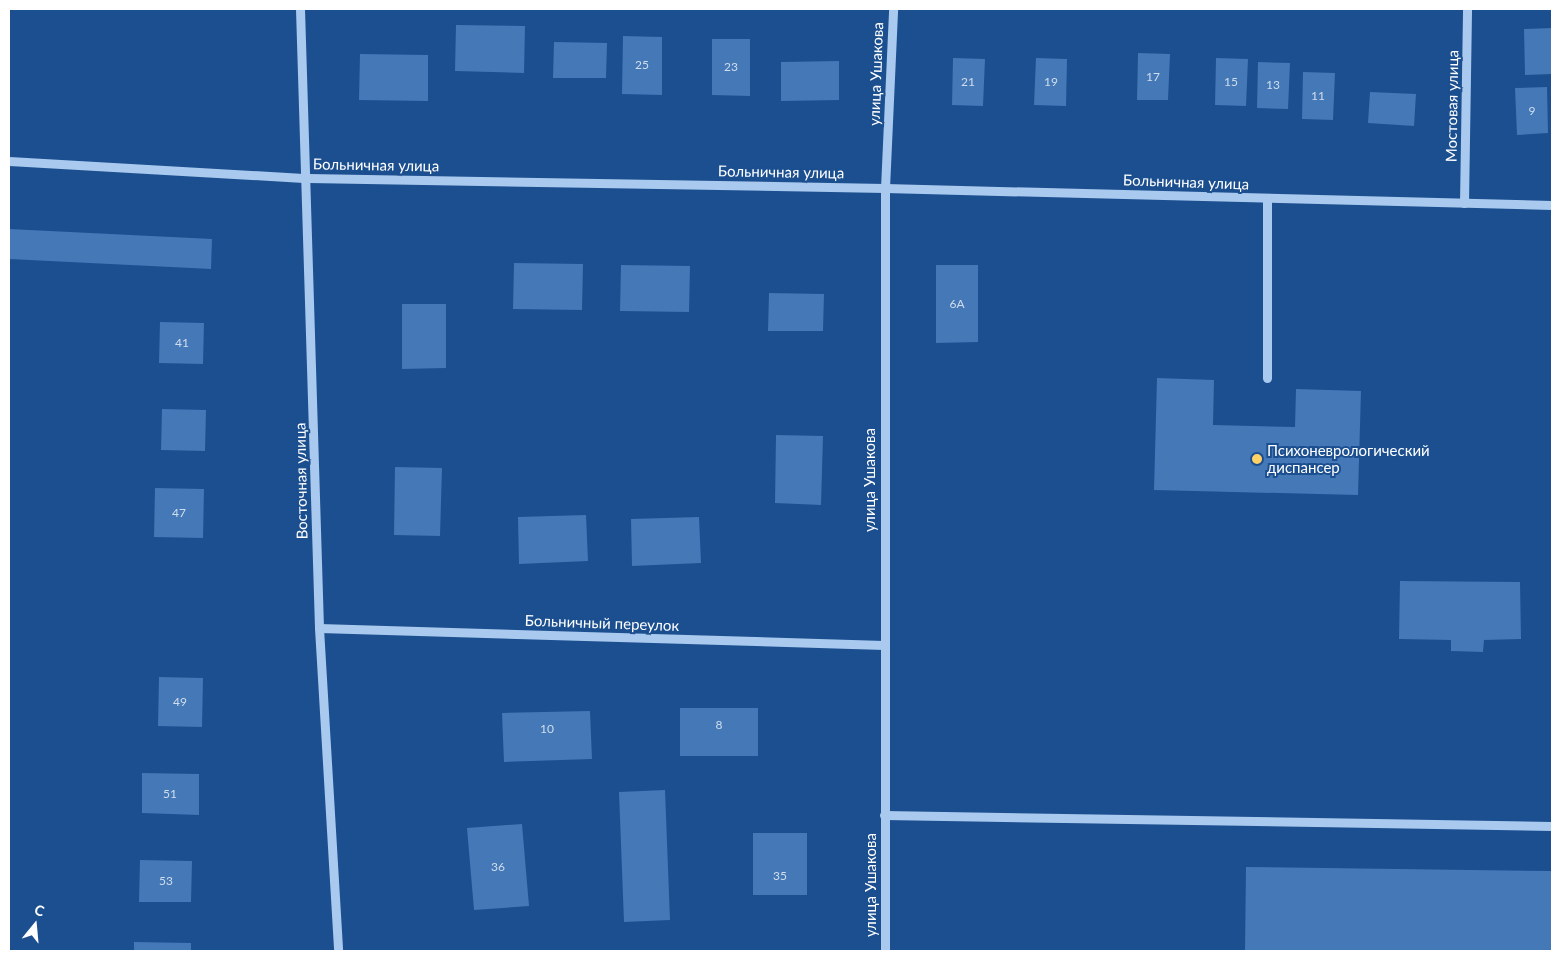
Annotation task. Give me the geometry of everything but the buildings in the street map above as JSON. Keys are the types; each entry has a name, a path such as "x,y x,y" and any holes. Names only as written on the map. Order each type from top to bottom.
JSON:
{"street":[{"name":"Восточная улица","path":"300,9 308,178 319,628 338,951"},
{"name":"улица Ушакова","path":"885,951 885,188 892,9"},
{"name":"Мостовая улица","path":"1464,203 1467,9"},
{"name":"Больничная улица","path":"9,160 308,178 885,188 1552,205"},
{"path":"1267,198 1267,378"},
{"name":"Больничный переулок","path":"319,628 884,645"},
{"path":"884,815 1552,826"}],"place":[{"name":"Психоневрологический диспансер","path":"1257,459"}]}
